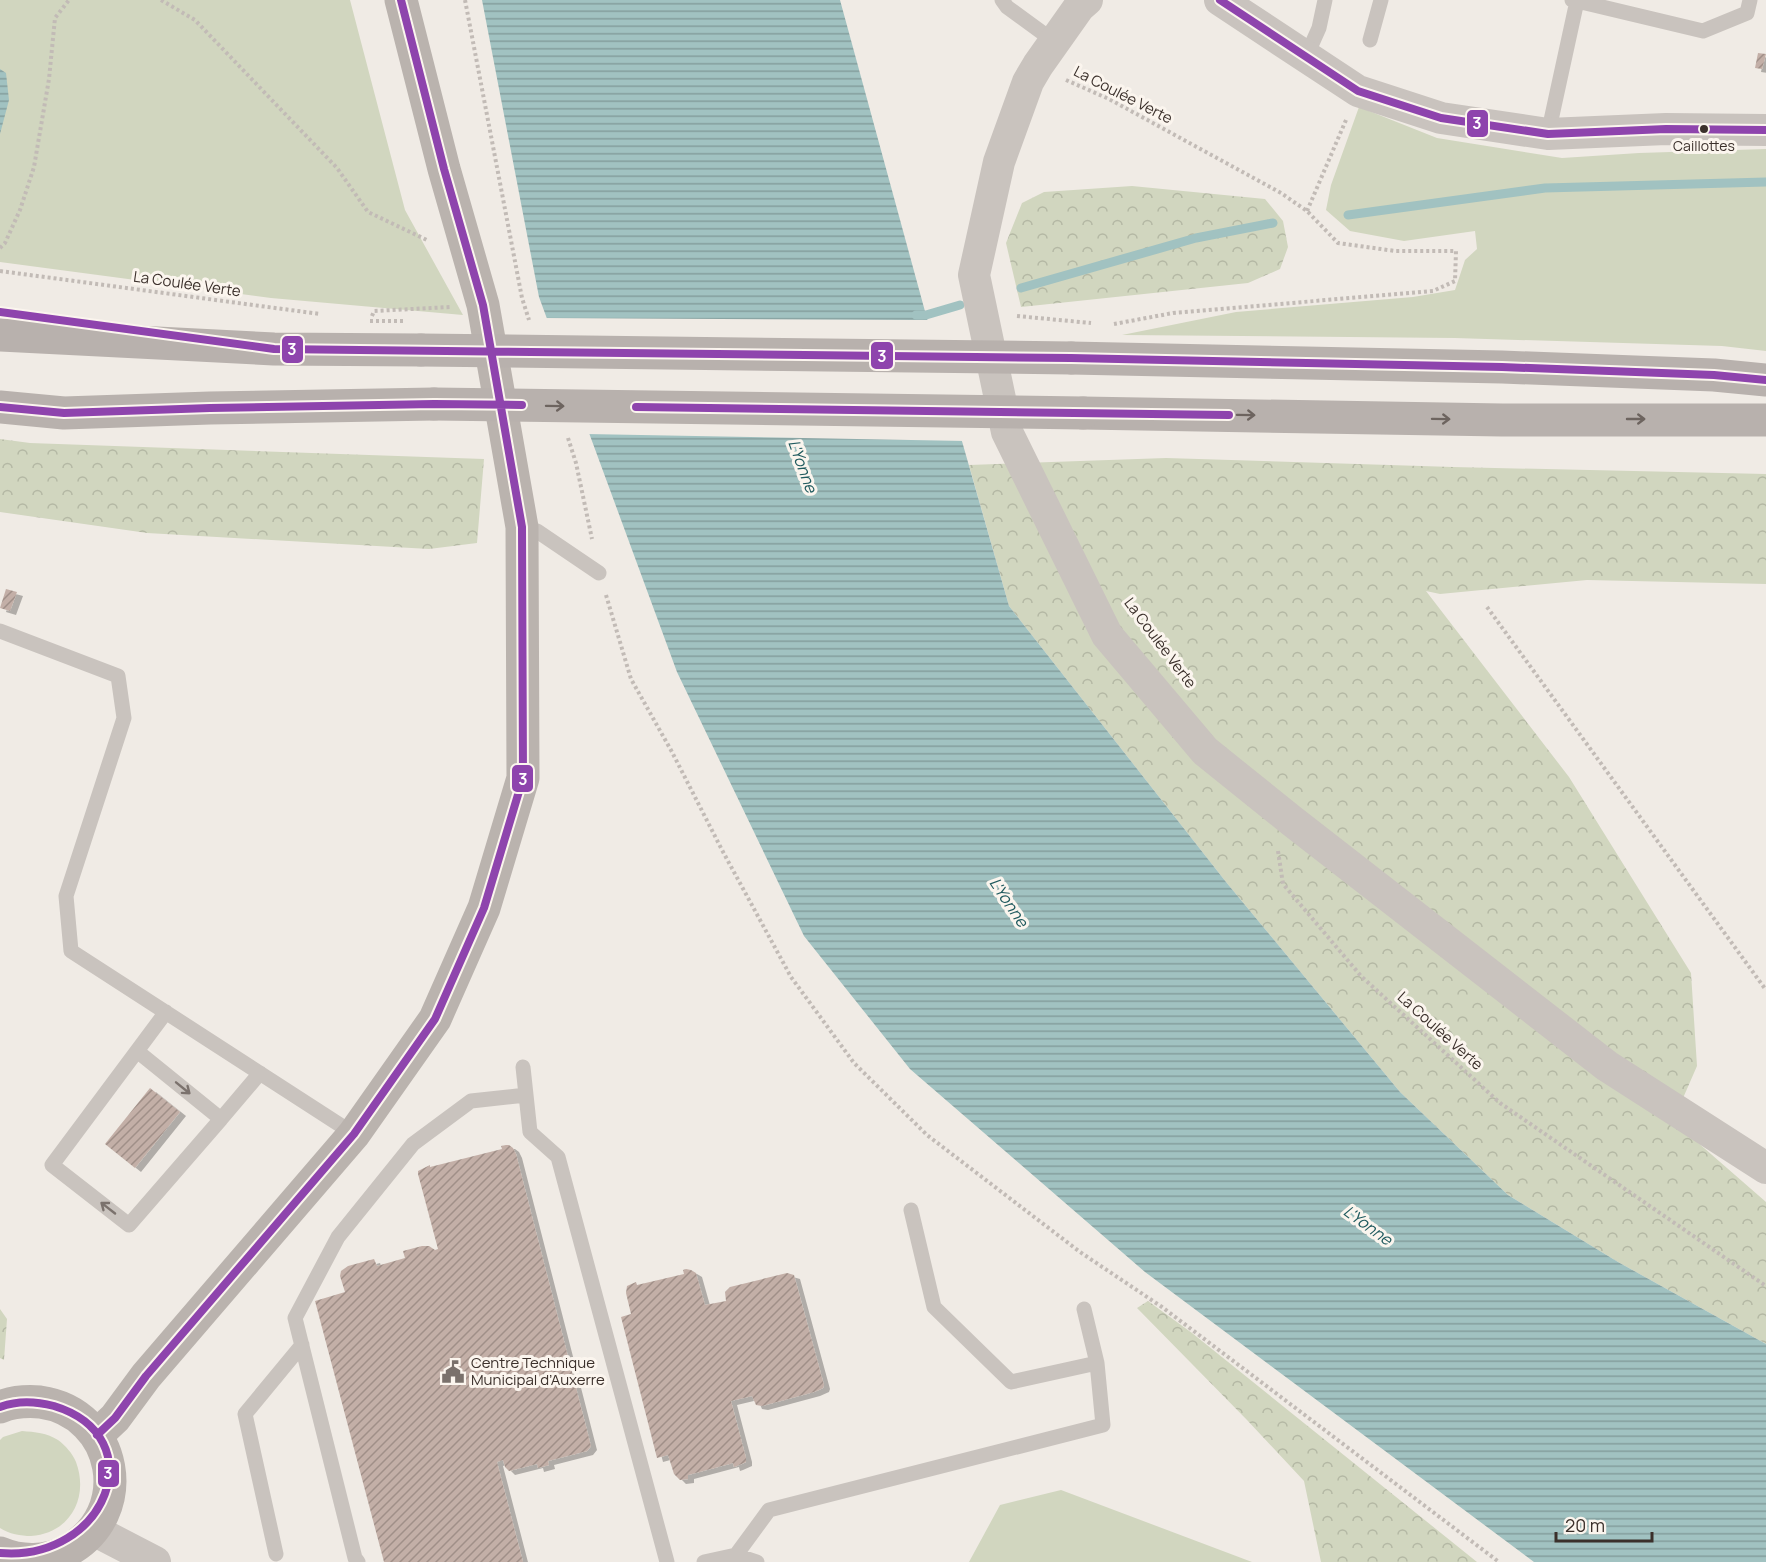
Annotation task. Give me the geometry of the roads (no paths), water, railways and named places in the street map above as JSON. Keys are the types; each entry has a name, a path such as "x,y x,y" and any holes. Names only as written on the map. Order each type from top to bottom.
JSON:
{"main road":[{"path":"0,312 274,350"},
{"path":"0,335 274,350 1071,358 1514,368 1714,375 1766,380"},
{"path":"0,388 210,408"},
{"path":"0,407 64,413 434,404 1502,420 1725,419 1766,422"}],"street":[{"path":"97,1436 115,1418 146,1376 354,1134 435,1019 484,908 523,778 522,527 483,306 400,0"},
{"path":"1087,0 1079,7 1028,82 999,162 974,275 1007,432 1107,634 1205,751 1607,1066 1766,1168"},
{"path":"1220,0 1358,91 1441,118 1548,134 1666,129 1766,130"},
{"path":"0,1407 29,1401 55,1404 79,1417 97,1436 107,1457 111,1481 107,1505 97,1526 80,1544 57,1556 33,1560 3,1557"},
{"path":"97,1526 105,1536 155,1562"}],"lane":[{"path":"1002,0 1007,7 1055,42"},
{"path":"1306,57 1319,28 1325,0"},
{"path":"1370,40 1381,0"},
{"path":"1548,134 1575,1 1703,31 1747,13 1750,0"},
{"path":"522,527 537,531 599,573"},
{"path":"0,631 118,676 124,718 66,896 71,951 354,1134"},
{"path":"166,1012 52,1165 129,1225 260,1073"},
{"path":"137,1051 221,1119"},
{"path":"523,1067 530,1132 558,1157 667,1562"},
{"path":"358,1562 355,1558 295,1318 338,1237 413,1144 471,1101 526,1095"},
{"path":"911,1210 934,1307 1011,1382 1097,1363"},
{"path":"736,1555 769,1510 1103,1425 1097,1363 1084,1309"},
{"path":"276,1554 245,1414 302,1345"},
{"path":"704,1562 736,1555 756,1562"}],"water":[{"name":"L'Yonne","path":"482,0 840,0 1009,606 1226,882 1400,1092 1508,1195 1618,1262 1766,1344 1766,1562 1534,1562 1145,1272 910,1069 804,936 677,672 539,297"},
{"path":"0,69 6,73 9,100 0,134"}],"waterway":[{"path":"1348,215 1545,188 1766,182"},
{"path":"1021,288 1196,238 1273,223"},
{"path":"916,315 926,315 960,305"}],"place":[{"name":"Caillottes","path":"1704,129"},
{"name":"Centre Technique Municipal d’Auxerre","path":"453,1372"}]}
